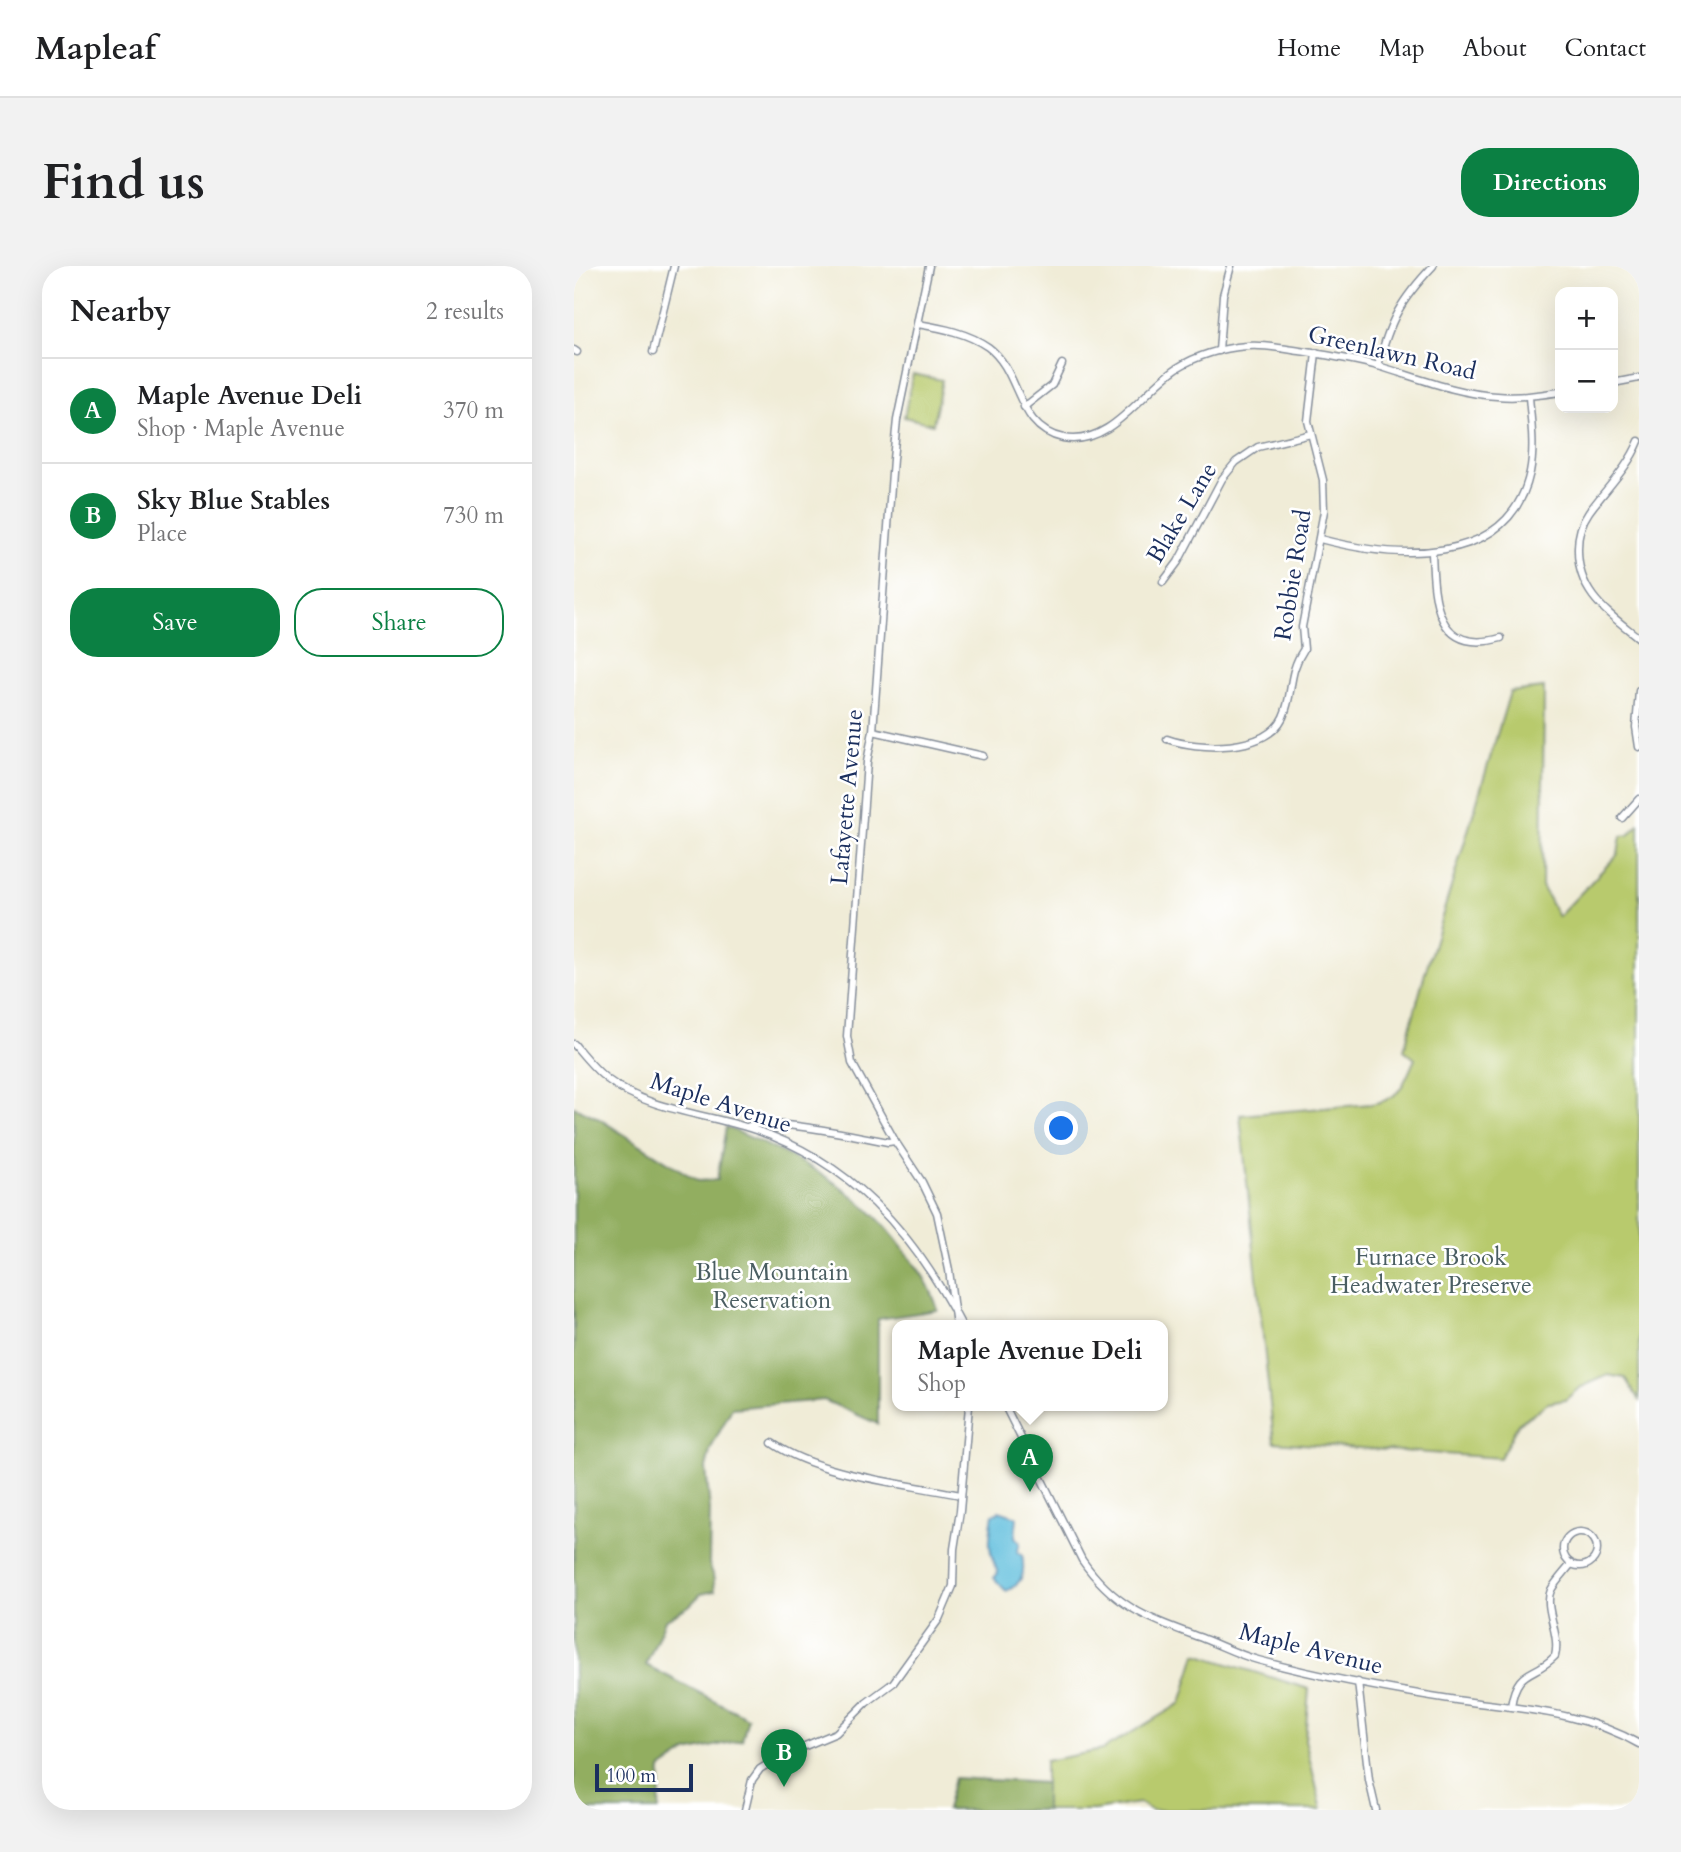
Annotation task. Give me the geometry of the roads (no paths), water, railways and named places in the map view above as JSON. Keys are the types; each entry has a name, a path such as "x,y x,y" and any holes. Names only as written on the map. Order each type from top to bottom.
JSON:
{"street":[{"path":"653,352 674,266"},
{"name":"Lafayette Avenue","path":"929,266 897,420 846,1036 852,1063 895,1141 922,1182 940,1223 955,1320"},
{"path":"1219,351 1223,295 1231,266"},
{"path":"1378,366 1384,342 1401,302 1433,266"},
{"name":"Greenlawn Road","path":"918,324 964,334 988,347 1002,362 1034,422 1045,432 1067,438 1090,436 1108,428 1186,362 1249,345 1315,353 1378,366 1495,396 1529,397 1555,393"},
{"name":"Robbie Road","path":"1167,739 1179,743 1230,746 1252,743 1268,734 1283,718 1295,662 1304,649 1302,627 1324,511 1323,480 1311,434 1309,410 1315,353"},
{"path":"1024,407 1052,385 1062,364"},
{"path":"1618,382 1639,378"},
{"path":"1320,539 1351,547 1432,553 1462,546 1490,532 1517,502 1529,476 1529,397"},
{"name":"Blake Lane","path":"1163,582 1178,562 1222,479 1236,462 1258,447 1311,434"},
{"path":"1639,441 1625,469 1584,520 1578,542 1579,571 1588,592 1639,638"},
{"path":"1432,553 1436,604 1445,626 1460,639 1469,641 1481,643 1501,638"},
{"path":"1639,691 1636,727 1639,747"},
{"path":"873,731 983,756"},
{"path":"1622,818 1639,799"},
{"name":"Maple Avenue","path":"574,1044 606,1078 634,1095 672,1108 747,1127 783,1141 838,1172 872,1200 912,1244 959,1320"},
{"path":"747,1127 754,1124 783,1126 895,1141"},
{"path":"745,1810 752,1780 760,1769 781,1756 836,1733 866,1703 893,1684 939,1619 953,1586 954,1549 969,1411"},
{"name":"Maple Avenue","path":"1008,1411 1082,1560 1097,1581 1133,1609 1170,1628 1256,1660 1358,1682 1583,1720 1638,1742"},
{"path":"772,1444 789,1455 823,1467 960,1495"},
{"path":"1583,1533 1591,1537 1597,1551 1592,1561 1582,1566 1571,1564 1565,1556 1565,1542 1574,1534 1583,1533"},
{"path":"1511,1706 1516,1686 1524,1675 1555,1656 1557,1643 1549,1597 1571,1564"},
{"path":"1358,1682 1369,1780 1376,1810"}],"water":[{"path":"999,1511 1017,1517 1015,1537 1020,1543 1017,1553 1022,1555 1023,1561 1020,1581 1006,1591 994,1578 998,1573 990,1544 993,1514"}],"place":[{"name":"Maple Avenue Deli","path":"1030,1492"},
{"name":"Sky Blue Stables","path":"784,1787"}],"park label":[{"name":"Furnace Brook Headwater Preserve","path":"1431,1271"},
{"name":"Blue Mountain Reservation","path":"772,1286"}]}
